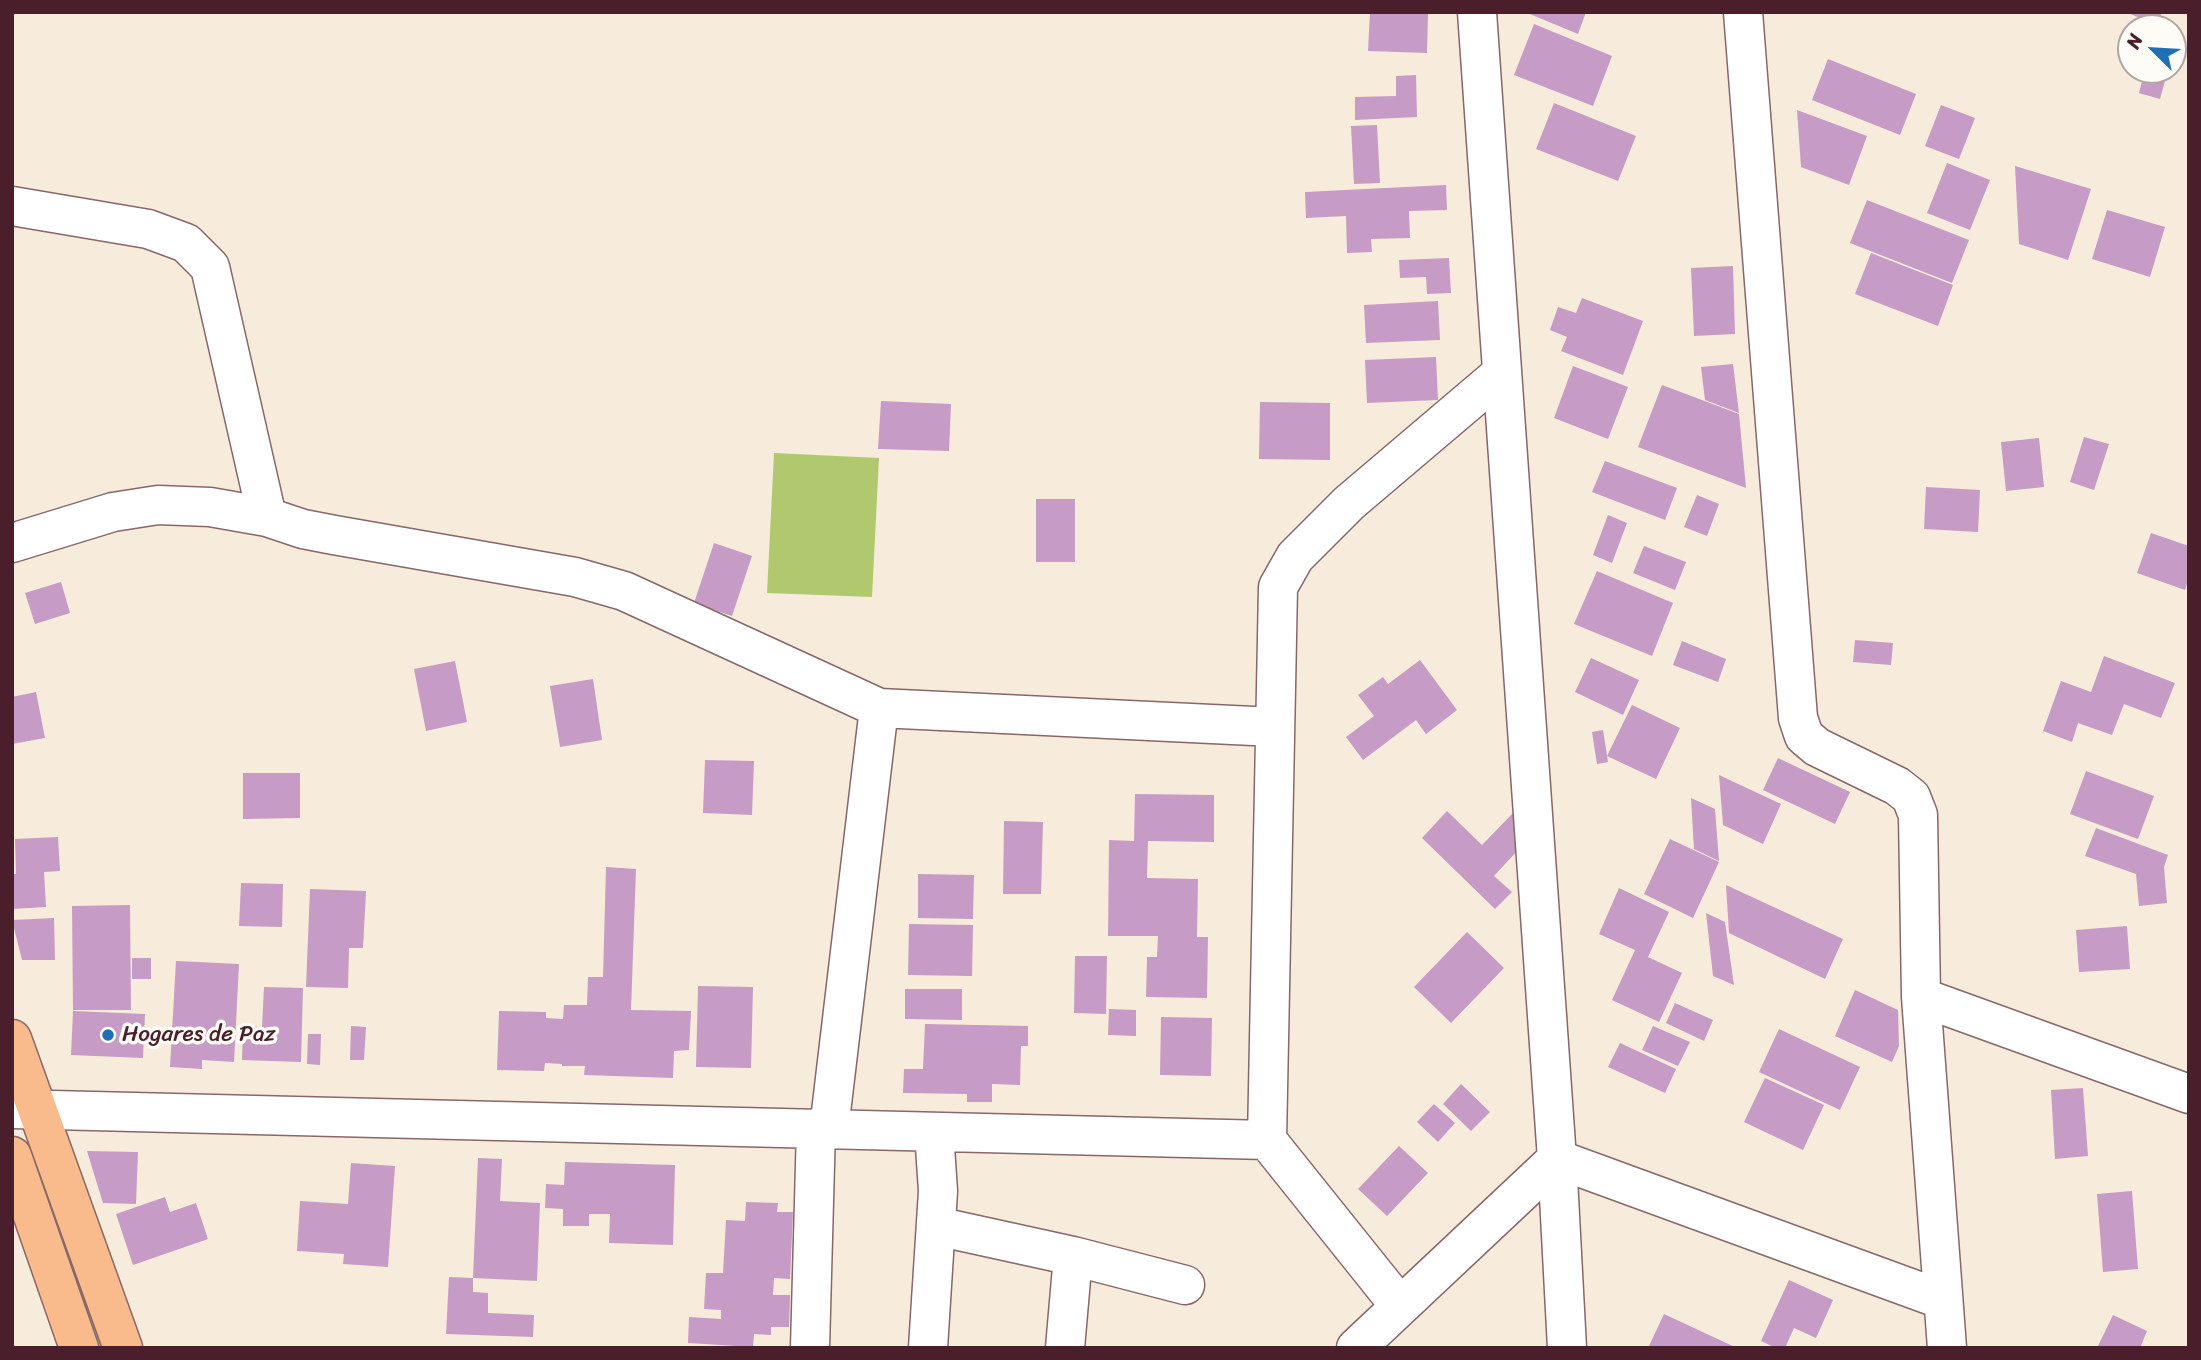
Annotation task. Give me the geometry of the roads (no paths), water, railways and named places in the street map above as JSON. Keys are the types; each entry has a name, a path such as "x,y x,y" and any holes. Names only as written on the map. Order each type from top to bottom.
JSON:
{"main road":[{"path":"12,1040 24,1109 123,1348"},
{"path":"12,1156 79,1348"}],"street":[{"path":"1477,12 1557,1159 1567,1348"},
{"path":"1743,12 1798,718 1804,736 1817,747 1897,786 1911,797 1918,815 1921,996 1947,1348"},
{"path":"12,206 148,229 186,243 210,267 267,517"},
{"path":"1400,1306 1267,1140 1278,587 1295,557 1349,503 1502,373"},
{"path":"12,543 113,512 158,505 210,507 267,517 303,529 575,577 624,591 878,708 1274,727"},
{"path":"810,1348 822,1128 878,708"},
{"path":"1921,996 2189,1094"},
{"path":"24,1109 1267,1140"},
{"path":"928,1348 939,1191 934,1132"},
{"path":"1557,1159 1943,1300"},
{"path":"1356,1348 1557,1159"},
{"path":"936,1226 1073,1256 1185,1285"},
{"path":"1065,1348 1073,1256"}],"place":[{"name":"Hogares de Paz","path":"108,1035"}]}
